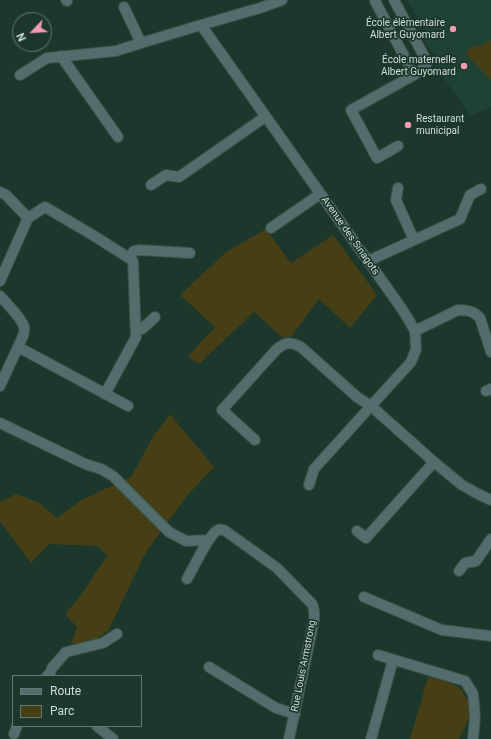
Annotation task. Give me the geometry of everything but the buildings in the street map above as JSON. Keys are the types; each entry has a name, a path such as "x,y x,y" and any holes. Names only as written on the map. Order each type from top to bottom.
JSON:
{"street":[{"path":"20,75 47,58 116,51 282,0"},
{"path":"376,0 375,1 414,75"},
{"path":"394,0 427,62 426,66 423,70 351,110 377,158 398,146"},
{"path":"124,7 141,43"},
{"name":"Avenue des Sinagots","path":"201,26 368,261 410,322 414,331 416,349 411,362 314,469 309,485"},
{"path":"61,56 118,137"},
{"path":"151,185 166,175 179,177 265,117"},
{"path":"398,188 396,200 414,240"},
{"path":"368,261 460,219 470,195 481,189"},
{"path":"0,192 6,195 28,218"},
{"path":"271,228 320,194"},
{"path":"0,281 28,218 45,207 133,261 136,337 105,394"},
{"path":"129,258 134,251 140,250 190,253"},
{"path":"0,296 22,320 24,327 23,336 0,386"},
{"path":"414,331 458,310 466,310 477,314 480,318 491,352"},
{"path":"136,330 142,329 155,317"},
{"path":"255,440 222,410 276,350 283,344 292,343 301,347 357,397 371,406 462,485 491,500"},
{"path":"18,347 128,406"},
{"path":"0,423 88,465 101,469 113,476 169,532 186,541 208,540"},
{"path":"357,531 366,538 434,462"},
{"name":"Rue Louis Armstrong","path":"187,578 208,540 217,530 222,530 277,568 308,599 314,608 314,620 289,739"},
{"path":"459,571 465,563 476,561 491,539"},
{"path":"364,597 442,630 491,636"},
{"path":"47,675 66,652 103,643 117,634"},
{"path":"378,655 465,681 473,694 475,717 471,738"},
{"path":"371,739 393,660"},
{"path":"208,666 276,708 295,714"},
{"path":"98,727 113,739"}],"shaded area":[{"path":"407,0 491,0 491,107 470,116 438,70 436,57 424,41 429,36"}],"green space":[{"path":"491,40 491,80 465,53 472,46 482,45"},
{"path":"266,229 291,263 333,235 377,295 350,328 319,299 292,336 283,338 254,312 199,364 188,356 215,327 180,295 226,252"},
{"path":"170,414 214,467 186,497 146,552 108,631 94,641 71,644 77,627 65,614 79,598 107,556 98,546 49,544 31,563 0,521 0,502 16,494 38,502 57,518 83,499 131,477 154,435"},
{"path":"428,677 445,679 462,690 469,704 470,715 459,739 410,739"}],"place":[{"name":"École élémentaire Albert Guyomard","path":"453,29"},
{"name":"École maternelle Albert Guyomard","path":"464,66"},
{"name":"Restaurant municipal","path":"408,125"}]}
